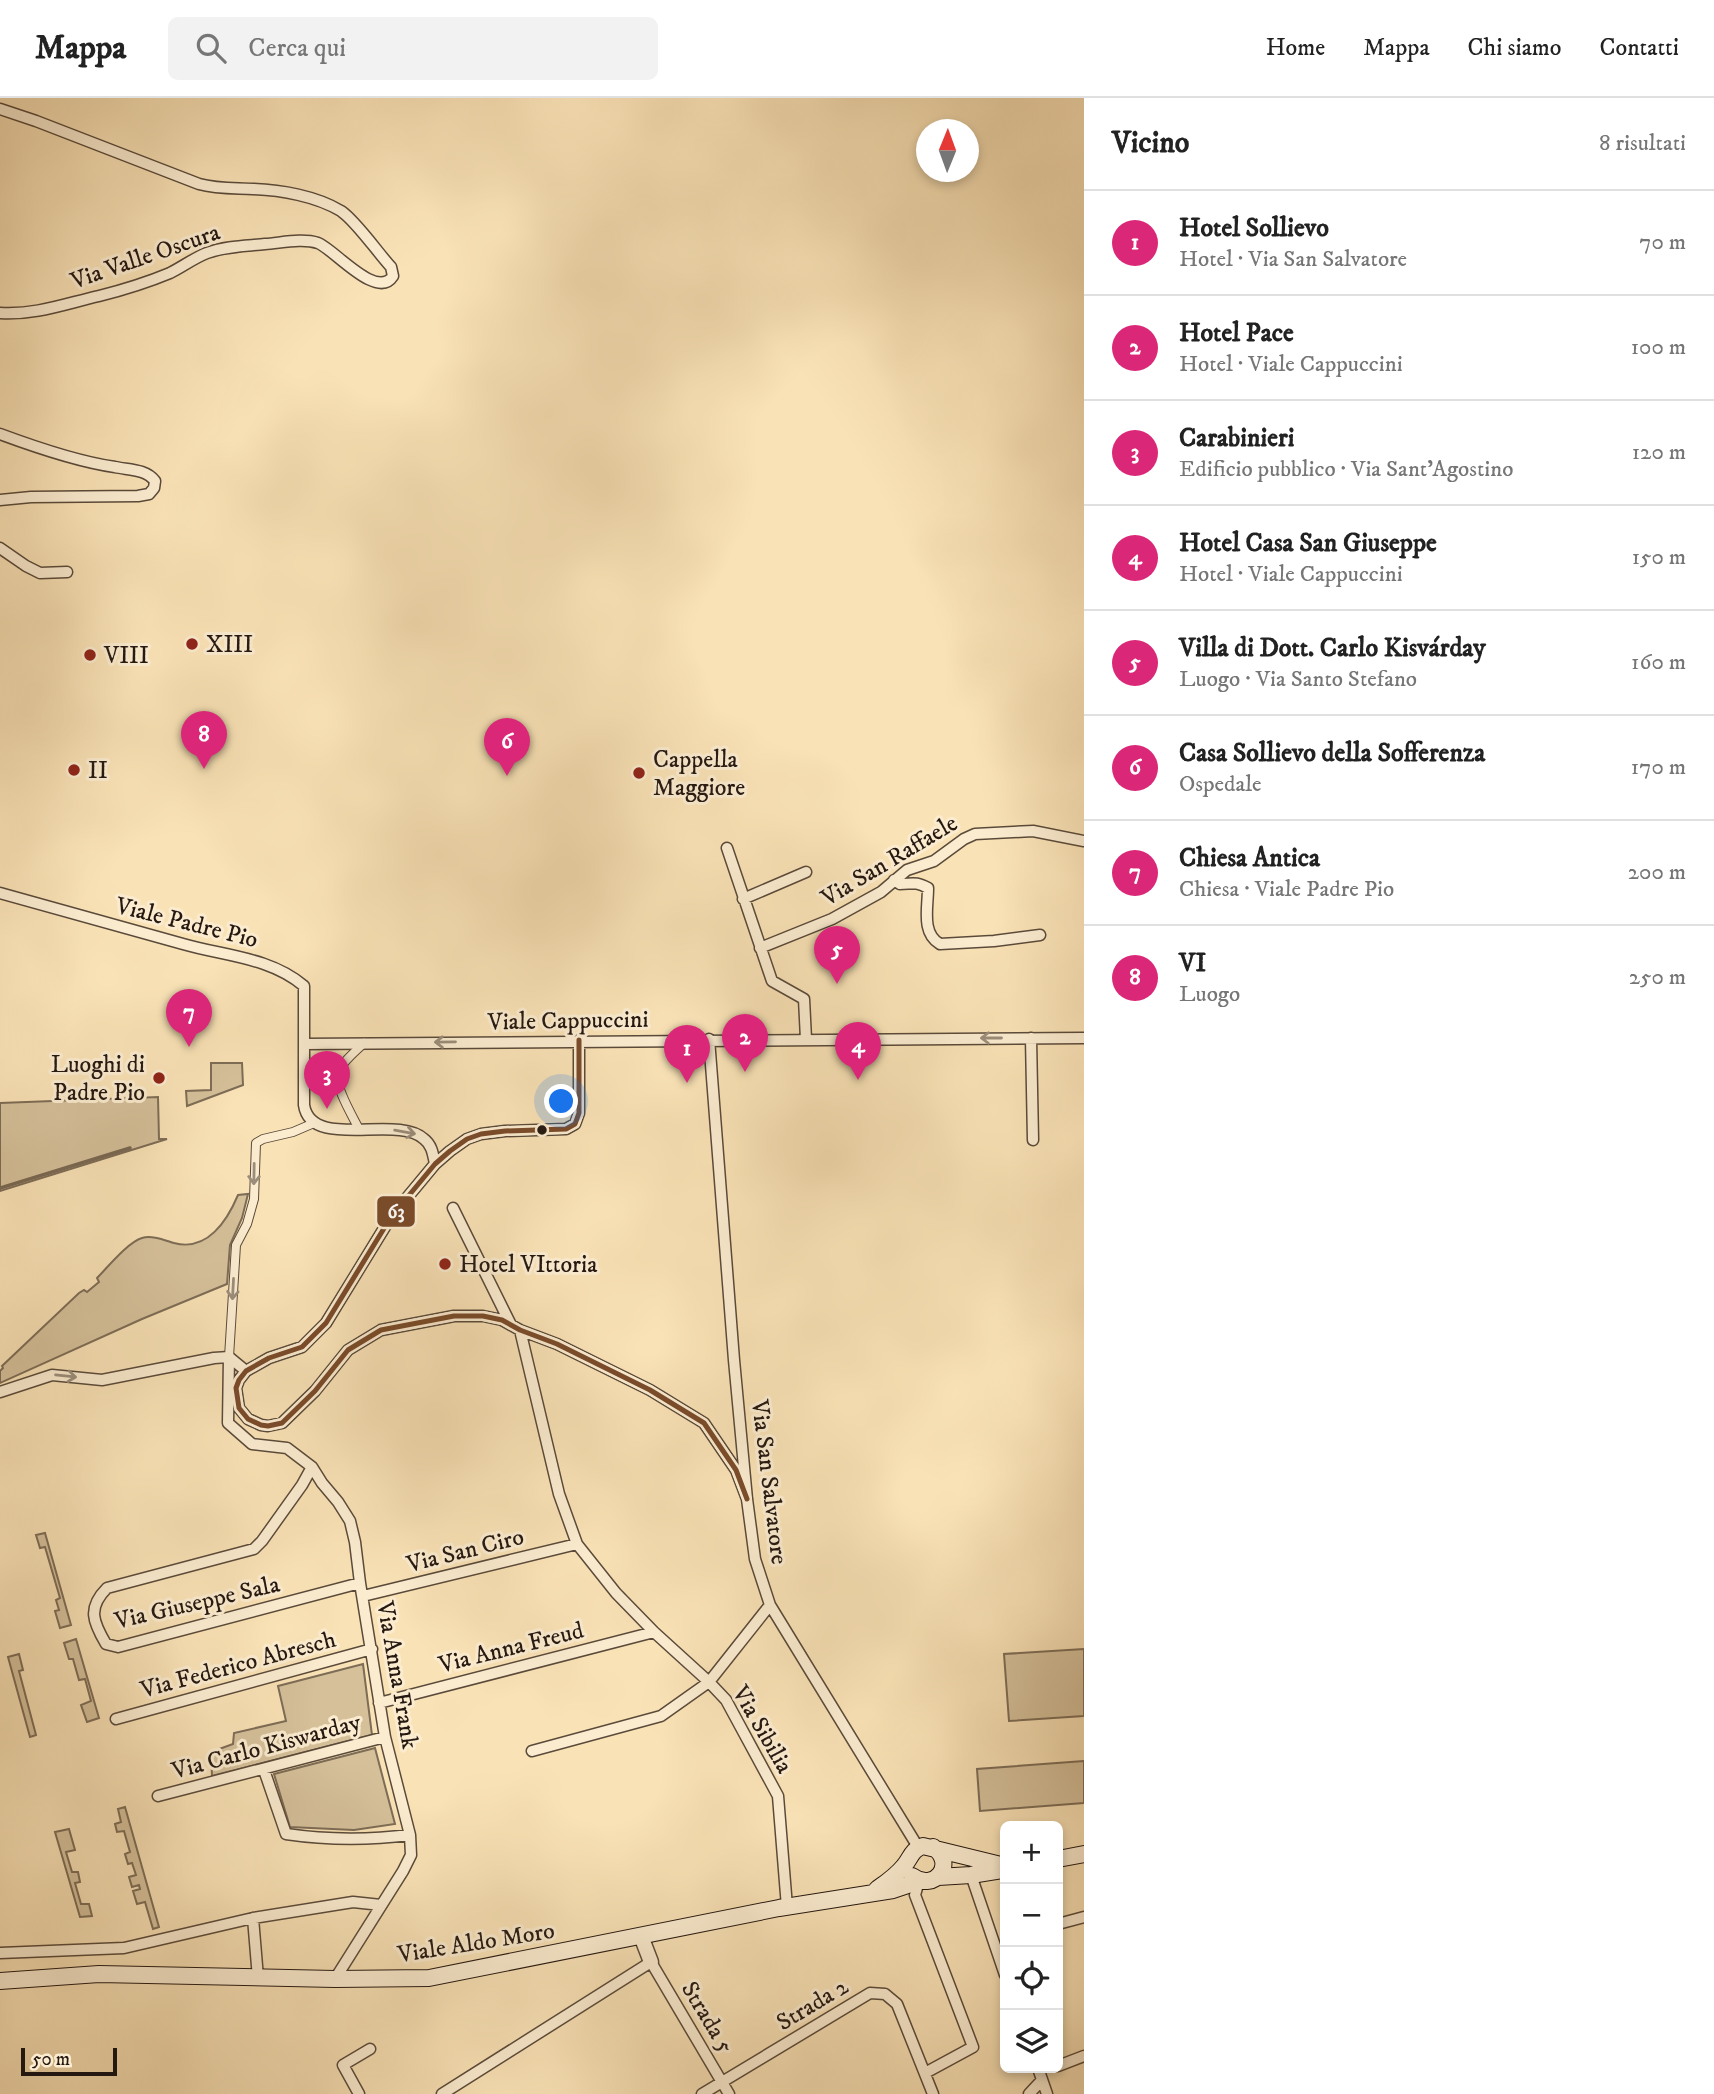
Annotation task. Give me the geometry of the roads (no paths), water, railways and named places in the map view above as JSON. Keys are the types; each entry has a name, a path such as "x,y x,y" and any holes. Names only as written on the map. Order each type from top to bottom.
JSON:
{"main road":[{"name":"Viale Aldo Moro","path":"869,1894 890,1881 907,1863 910,1853 925,1847 1000,1867"},
{"path":"925,1847 938,1850 943,1860 944,1866 938,1877"},
{"path":"1063,1858 1084,1854"},
{"path":"907,1863 911,1874 920,1881"},
{"name":"Viale Aldo Moro","path":"0,1980 99,1974 335,1979 429,1978 787,1907 894,1890 938,1877 971,1875 1000,1869"}],"street":[{"name":"Via Valle Oscura","path":"0,109 199,184 287,193 315,200 342,212 391,267 393,276 384,283 372,281 324,246 308,241 226,248 206,253 170,272 121,291 58,308 21,314 0,313"},
{"path":"0,434 103,466 144,472 151,475 155,481 149,494 138,496 31,497 0,500"},
{"path":"0,548 40,573 67,572"},
{"name":"Via San Raffaele","path":"760,948 832,919 881,892 907,870 934,861 975,834 1033,831 1084,841"},
{"path":"727,848 772,981 804,999 806,1038"},
{"path":"743,899 806,872"},
{"path":"894,880 900,884 912,882 928,888 927,930 940,944 1040,935"},
{"name":"Viale Padre Pio","path":"0,893 277,968 304,986 304,1044"},
{"name":"Viale Cappuccini","path":"304,1044 806,1038 1084,1038"},
{"path":"1031,1038 1033,1140"},
{"name":"Via San Salvatore","path":"709,1039 747,1499 755,1559 770,1605 925,1847"},
{"path":"579,1040 579,1113 575,1124 566,1129 481,1134 458,1144 435,1164 391,1217 326,1323 302,1347 269,1358 246,1371 236,1388 239,1408 254,1423 268,1426 282,1423 315,1391 348,1350 381,1330 454,1317 483,1316 502,1320 557,1344 650,1390 704,1423 736,1470 747,1499"},
{"path":"359,1129 338,1086 337,1077 340,1069 364,1043"},
{"path":"304,1044 304,1105 307,1115 314,1123 329,1128 416,1133 427,1142 435,1164"},
{"path":"229,1357 236,1245 247,1224 254,1199 256,1143 314,1123"},
{"path":"453,1208 515,1327 559,1494 576,1544 654,1632 709,1682 770,1605"},
{"path":"0,1392 52,1375 102,1380 215,1358 229,1357 246,1371"},
{"name":"Via Anna Frank","path":"229,1357 228,1423 252,1444 286,1448 312,1467 350,1521 385,1737 410,1835 411,1855 403,1871 335,1979"},
{"name":"Via Giuseppe Sala","path":"312,1467 302,1485 254,1549 107,1588 99,1596 92,1611 97,1629 106,1644 118,1647 360,1583"},
{"name":"Via San Ciro","path":"363,1596 576,1544"},
{"name":"Via Anna Freud","path":"379,1703 654,1632"},
{"name":"Via Federico Abresch","path":"116,1719 372,1650"},
{"name":"Via Sibilia","path":"532,1751 661,1716 709,1682 726,1700 778,1796 787,1907"},
{"name":"Via Carlo Kiswarday","path":"158,1796 385,1737"},
{"path":"264,1770 286,1834 311,1838 376,1839 410,1835"},
{"path":"971,1875 1000,1960"},
{"path":"920,1881 915,1895 973,2048 925,2073"},
{"path":"0,1953 124,1948 253,1918 353,1902 381,1905"},
{"path":"1063,1923 1084,1917"},
{"path":"253,1918 258,1978"},
{"path":"442,2094 651,1962 641,1936"},
{"path":"993,1940 1000,1938"},
{"name":"Strada 5","path":"651,1962 730,2094"},
{"name":"Strada 2","path":"702,2094 870,1993 885,1994 897,2004 933,2094"},
{"path":"359,2094 343,2065 370,2049"},
{"path":"1063,2064 1084,2056"},
{"path":"1029,2094 1040,2073"},
{"path":"1040,2073 1046,2094"}],"waterway":[{"path":"0,1188 130,1148"}],"place":[{"name":"XIII","path":"192,644"},
{"name":"VIII","path":"90,655"},
{"name":"VI","path":"204,769"},
{"name":"II","path":"74,770"},
{"name":"Cappella Maggiore","path":"639,773"},
{"name":"Casa Sollievo della Sofferenza","path":"507,776"},
{"name":"Villa di Dott. Carlo Kisvárday","path":"837,984"},
{"name":"Chiesa Antica","path":"189,1047"},
{"name":"Hotel Pace","path":"745,1072"},
{"name":"Luoghi di Padre Pio","path":"159,1078"},
{"name":"Hotel Casa San Giuseppe","path":"858,1080"},
{"name":"Hotel Sollievo","path":"687,1083"},
{"name":"Carabinieri","path":"327,1109"},
{"name":"Hotel VIttoria","path":"445,1264"}]}
